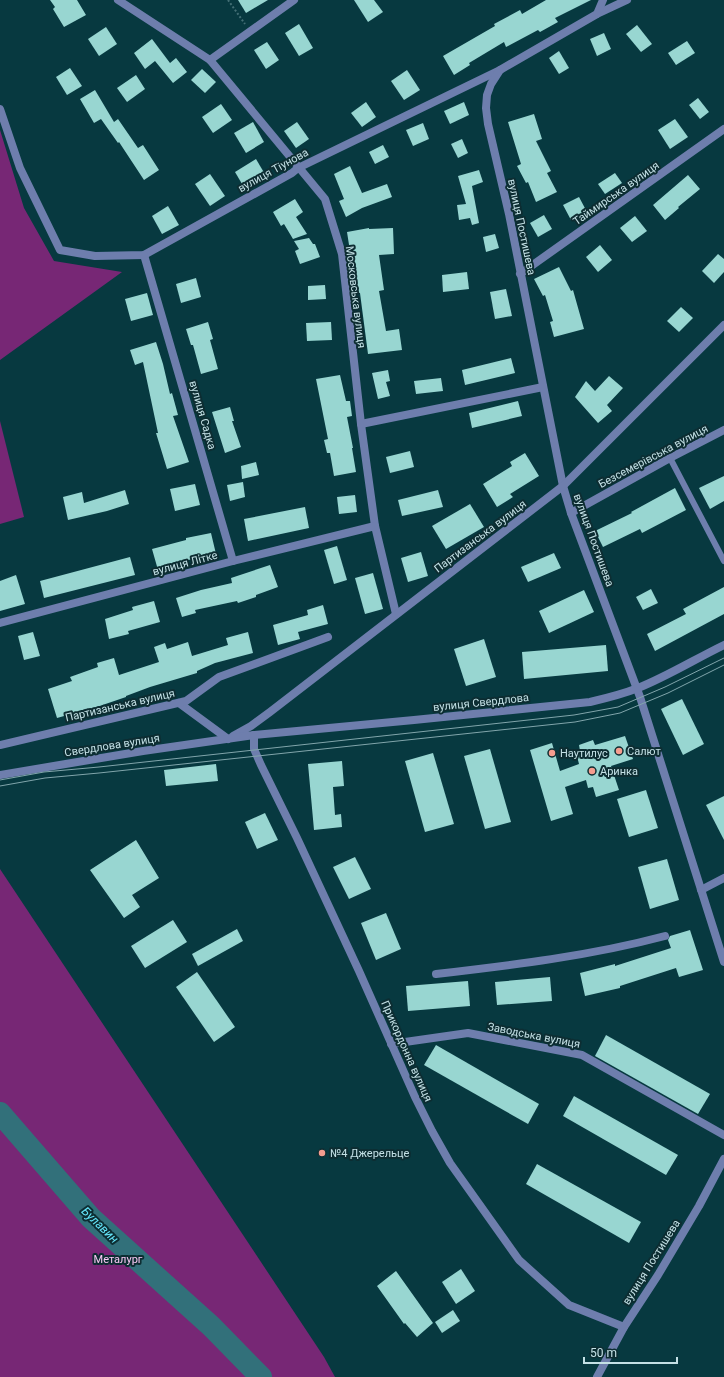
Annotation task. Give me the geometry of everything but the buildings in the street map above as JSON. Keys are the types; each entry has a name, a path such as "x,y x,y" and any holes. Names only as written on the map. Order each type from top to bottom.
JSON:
{"street":[{"name":"Московська вулиця","path":"118,0 210,60 325,199 342,254 361,424 375,526 396,614"},
{"path":"210,60 294,0"},
{"path":"597,14 603,0"},
{"name":"вулиця Тіунова","path":"0,109 20,168 60,250 95,256 144,255 292,173 298,168 500,70 597,14 627,0"},
{"name":"вулиця Постишева","path":"500,70 491,84 487,95 486,108 488,124 509,214 563,486 571,513 637,688 724,962"},
{"name":"Таймирська вулиця","path":"520,274 724,129"},
{"name":"вулиця Садка","path":"144,255 233,561"},
{"name":"Партизанська вулиця","path":"228,739 251,726 339,660 396,614 563,486 724,325"},
{"path":"361,424 543,388"},
{"name":"Безсемерівська вулиця","path":"571,513 724,430"},
{"name":"вулиця Літке","path":"0,623 233,561 375,526"},
{"name":"Партизанська вулиця","path":"0,745 186,701 219,677 328,637"},
{"name":"вулиця Свердлова","path":"228,739 254,735 590,702 637,688 662,677 724,645"},
{"path":"179,703 228,739"},
{"name":"Прикордонна вулиця","path":"254,735 254,750 303,852 422,1110 450,1163 519,1260 569,1305 624,1326"},
{"name":"Свердлова вулиця","path":"0,775 143,751 228,739"},
{"path":"701,890 724,878"},
{"path":"436,974 534,962 590,953 666,936"},
{"name":"Заводська вулиця","path":"391,1044 468,1033 582,1055 724,1135"},
{"name":"вулиця Постишева","path":"597,1377 624,1326 658,1275 692,1218 724,1159"}],"lane":[{"path":"670,458 724,561"}],"path":[{"path":"228,0 250,31"}],"green space":[{"path":"0,130 24,208 54,261 122,272 0,360"},
{"path":"0,421 24,517 0,524"},
{"name":"Металург","path":"0,869 324,1357 335,1377 0,1377"}],"waterway":[{"name":"Булавин","path":"0,1113 91,1218 211,1326 261,1377"}],"tram line":[{"path":"0,780 44,772 574,715 618,707 665,687 724,658"},
{"path":"0,786 45,778 575,722 620,713 668,693 724,665"}],"place":[{"name":"Салют","path":"619,751"},
{"name":"Наутилус","path":"552,753"},
{"name":"Аринка","path":"592,771"},
{"name":"№4 Джерельце","path":"322,1153"}]}
